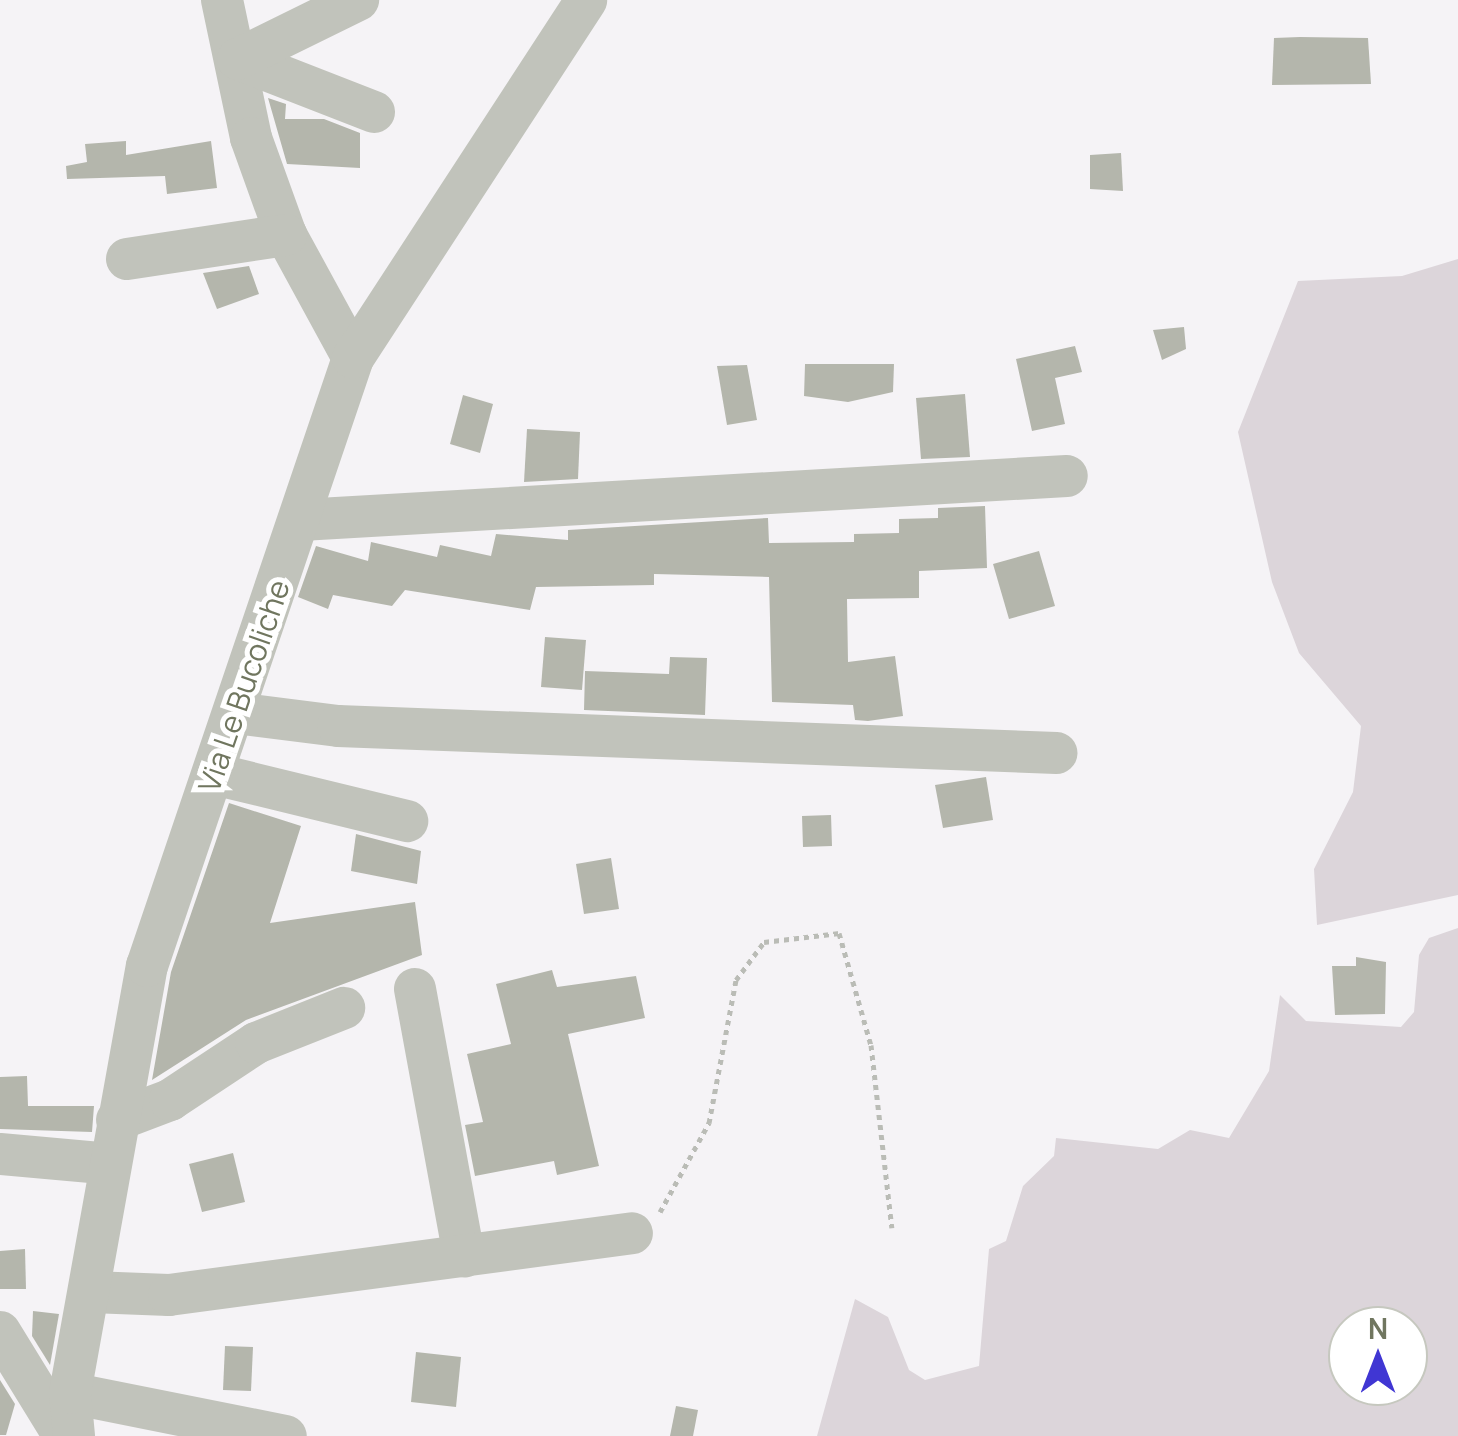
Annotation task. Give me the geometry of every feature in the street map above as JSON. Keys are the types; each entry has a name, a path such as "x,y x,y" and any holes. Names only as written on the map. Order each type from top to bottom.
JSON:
{"street":[{"path":"222,0 238,59 251,138 286,235 353,358"},
{"path":"238,59 358,0"},
{"name":"Via Le Bucoliche","path":"74,1436 70,1393 147,966 302,520 353,358 586,0"},
{"path":"238,59 374,112"},
{"path":"126,259 286,235"},
{"path":"302,520 1067,476"},
{"path":"235,713 338,726 1056,753"},
{"path":"214,774 407,821"},
{"path":"415,989 464,1257"},
{"path":"117,1120 170,1100 256,1043 344,1008"},
{"path":"0,1154 110,1164"},
{"path":"91,1292 169,1295 632,1233"},
{"path":"0,1332 64,1436"},
{"path":"70,1393 286,1436"}],"path":[{"path":"632,1233 654,1220 709,1124 736,980 764,942 802,932 839,933 854,972 892,1228"}],"shaded area":[{"path":"1458,259 1458,895 1317,925 1314,869 1353,792 1361,726 1299,653 1272,582 1238,432 1298,281 1402,276"},
{"path":"1458,928 1458,1436 817,1436 855,1299 888,1317 909,1370 925,1380 979,1366 989,1249 1006,1241 1023,1186 1054,1156 1056,1138 1158,1149 1190,1130 1229,1138 1269,1071 1280,995 1306,1021 1401,1027 1414,1012 1419,955 1429,938"}],"building":[{"path":"1274,38 1368,38 1371,84 1272,85"},
{"path":"268,98 286,104 285,119 324,119 360,133 360,168 287,164"},
{"path":"126,141 126,155 211,141 217,188 167,194 165,176 67,179 66,166 87,162 85,144"},
{"path":"1121,153 1123,191 1090,189 1090,155"},
{"path":"249,266 259,294 217,309 203,273"},
{"path":"1184,327 1186,349 1162,360 1153,330"},
{"path":"1075,346 1082,372 1055,378 1065,424 1032,431 1016,359"},
{"path":"805,364 894,364 893,392 848,402 804,396"},
{"path":"747,365 757,420 727,425 717,366"},
{"path":"965,394 970,457 921,459 916,398"},
{"path":"463,395 493,404 480,453 450,444"},
{"path":"527,429 580,432 578,479 524,482"},
{"path":"985,506 987,568 919,571 919,598 847,599 848,662 895,656 903,716 868,721 855,720 853,705 772,702 769,577 654,574 654,585 536,587 530,610 405,590 392,606 333,595 328,609 298,597 316,546 368,561 371,542 437,557 440,545 491,556 496,534 568,540 568,530 768,518 769,543 854,542 854,534 899,533 899,519 938,518 938,508"},
{"path":"1039,551 1055,606 1009,619 993,564"},
{"path":"545,637 586,640 582,690 541,687"},
{"path":"670,657 707,658 705,715 584,710 585,671 669,674"},
{"path":"986,777 993,820 943,828 935,785"},
{"path":"229,803 301,826 270,923 415,902 422,955 246,1020 152,1080 171,972"},
{"path":"831,815 832,846 803,847 802,816"},
{"path":"356,834 421,851 417,884 351,871"},
{"path":"611,858 619,909 584,914 576,864"},
{"path":"1356,957 1386,962 1385,1014 1335,1015 1332,966 1356,966"},
{"path":"552,970 557,987 636,976 645,1018 568,1034 599,1166 557,1175 554,1161 475,1176 465,1125 483,1122 467,1054 511,1044 496,984"},
{"path":"27,1076 28,1106 94,1106 92,1132 0,1129 0,1077"},
{"path":"233,1153 245,1202 202,1212 189,1164"},
{"path":"25,1249 26,1289 0,1289 0,1251"},
{"path":"33,1311 59,1314 50,1365 32,1336"},
{"path":"225,1346 253,1347 251,1391 223,1390"},
{"path":"416,1352 461,1357 456,1407 411,1402"},
{"path":"0,1380 15,1404 6,1435 0,1435"},
{"path":"676,1406 698,1410 693,1436 670,1436"}]}
